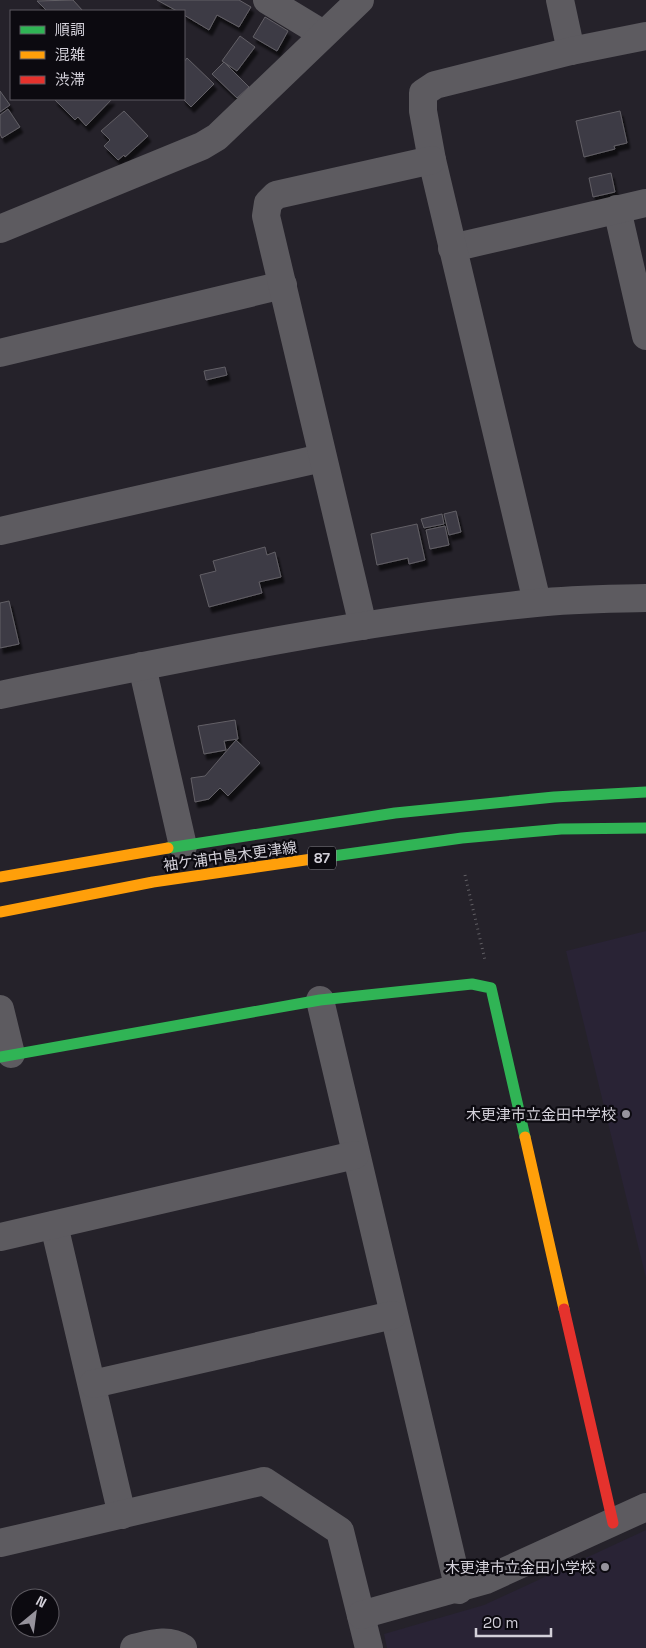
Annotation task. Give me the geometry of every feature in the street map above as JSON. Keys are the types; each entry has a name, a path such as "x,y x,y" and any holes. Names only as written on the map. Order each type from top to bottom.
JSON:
{"main road":[{"name":"袖ケ浦中島木更津線","path":"0,878 183,846 395,813 554,797 646,792"},
{"name":"袖ケ浦中島木更津線","path":"0,912 154,882 462,838 561,829 646,828"},
{"path":"5,1055 320,1000 472,984 491,988 613,1523"}],"street":[{"path":"267,0 323,34"},
{"path":"0,228 202,146 217,137 360,0"},
{"path":"560,0 571,51"},
{"path":"537,602 432,160 423,111 423,94 435,85 571,51 646,36"},
{"path":"363,626 266,216 268,203 276,195 432,160"},
{"path":"452,248 646,202"},
{"path":"617,209 646,336"},
{"path":"0,353 283,285"},
{"path":"0,532 322,458"},
{"path":"0,695 142,666 363,626 537,602 646,598"},
{"path":"142,666 183,846"},
{"path":"320,1000 459,1590"},
{"path":"0,1009 5,1055"},
{"path":"0,1237 355,1154"},
{"path":"54,1225 93,1384 122,1514"},
{"path":"93,1384 393,1315"},
{"path":"0,1543 264,1481 340,1530 369,1648"},
{"path":"361,1615 459,1590 486,1580 646,1508"},
{"path":"134,1648 160,1642 177,1644 183,1648"}],"path":[{"path":"465,875 491,988"}],"shaded area":[{"name":"木更津市立金田中学校","path":"646,931 646,1278 566,951"},
{"name":"木更津市立金田小学校","path":"646,1530 646,1648 387,1648 384,1634 484,1605"}],"building":[{"path":"73,0 82,10 46,10 37,1"},
{"path":"157,0 239,0 251,7 239,27 217,15 209,30 185,16 185,10 175,10"},
{"path":"265,17 288,31 277,51 253,37"},
{"path":"240,36 255,47 237,71 222,61"},
{"path":"187,58 214,84 191,107 184,100 185,61"},
{"path":"224,62 249,87 237,98 212,74"},
{"path":"0,91 10,105 0,112"},
{"path":"55,100 111,100 86,126 78,117 75,120"},
{"path":"8,109 20,127 2,138 0,134 0,115"},
{"path":"124,111 148,136 125,157 124,155 118,160 104,146 110,140 101,131"},
{"path":"620,111 627,143 614,146 615,149 584,157 576,121"},
{"path":"611,173 615,192 593,197 589,178"},
{"path":"225,367 227,375 206,380 204,371"},
{"path":"456,511 461,532 449,535 444,514"},
{"path":"442,514 444,524 424,528 421,519"},
{"path":"417,524 425,560 409,564 408,558 377,565 371,534"},
{"path":"445,526 449,545 430,549 426,530"},
{"path":"265,547 267,555 275,552 281,577 259,582 262,593 209,607 200,575 216,571 213,561"},
{"path":"9,601 19,644 0,648 0,603"},
{"path":"235,720 238,739 224,741 226,750 204,754 198,726"},
{"path":"236,740 260,763 228,796 220,788 209,799 195,802 191,778 205,776"}],"traffic: fast":[{"path":"168,848 395,813 554,797 646,792"},
{"path":"326,857 462,838 561,829 646,828"},
{"path":"0,1057 320,1000 472,984 491,988 525,1137"}],"traffic: slow":[{"path":"0,877 168,848"},
{"path":"0,912 153,882 326,857"},
{"path":"525,1137 564,1309"}],"traffic: jam":[{"path":"564,1309 613,1523"}],"place":[{"name":"木更津市立金田中学校","path":"626,1114"},
{"name":"木更津市立金田小学校","path":"605,1567"}]}
